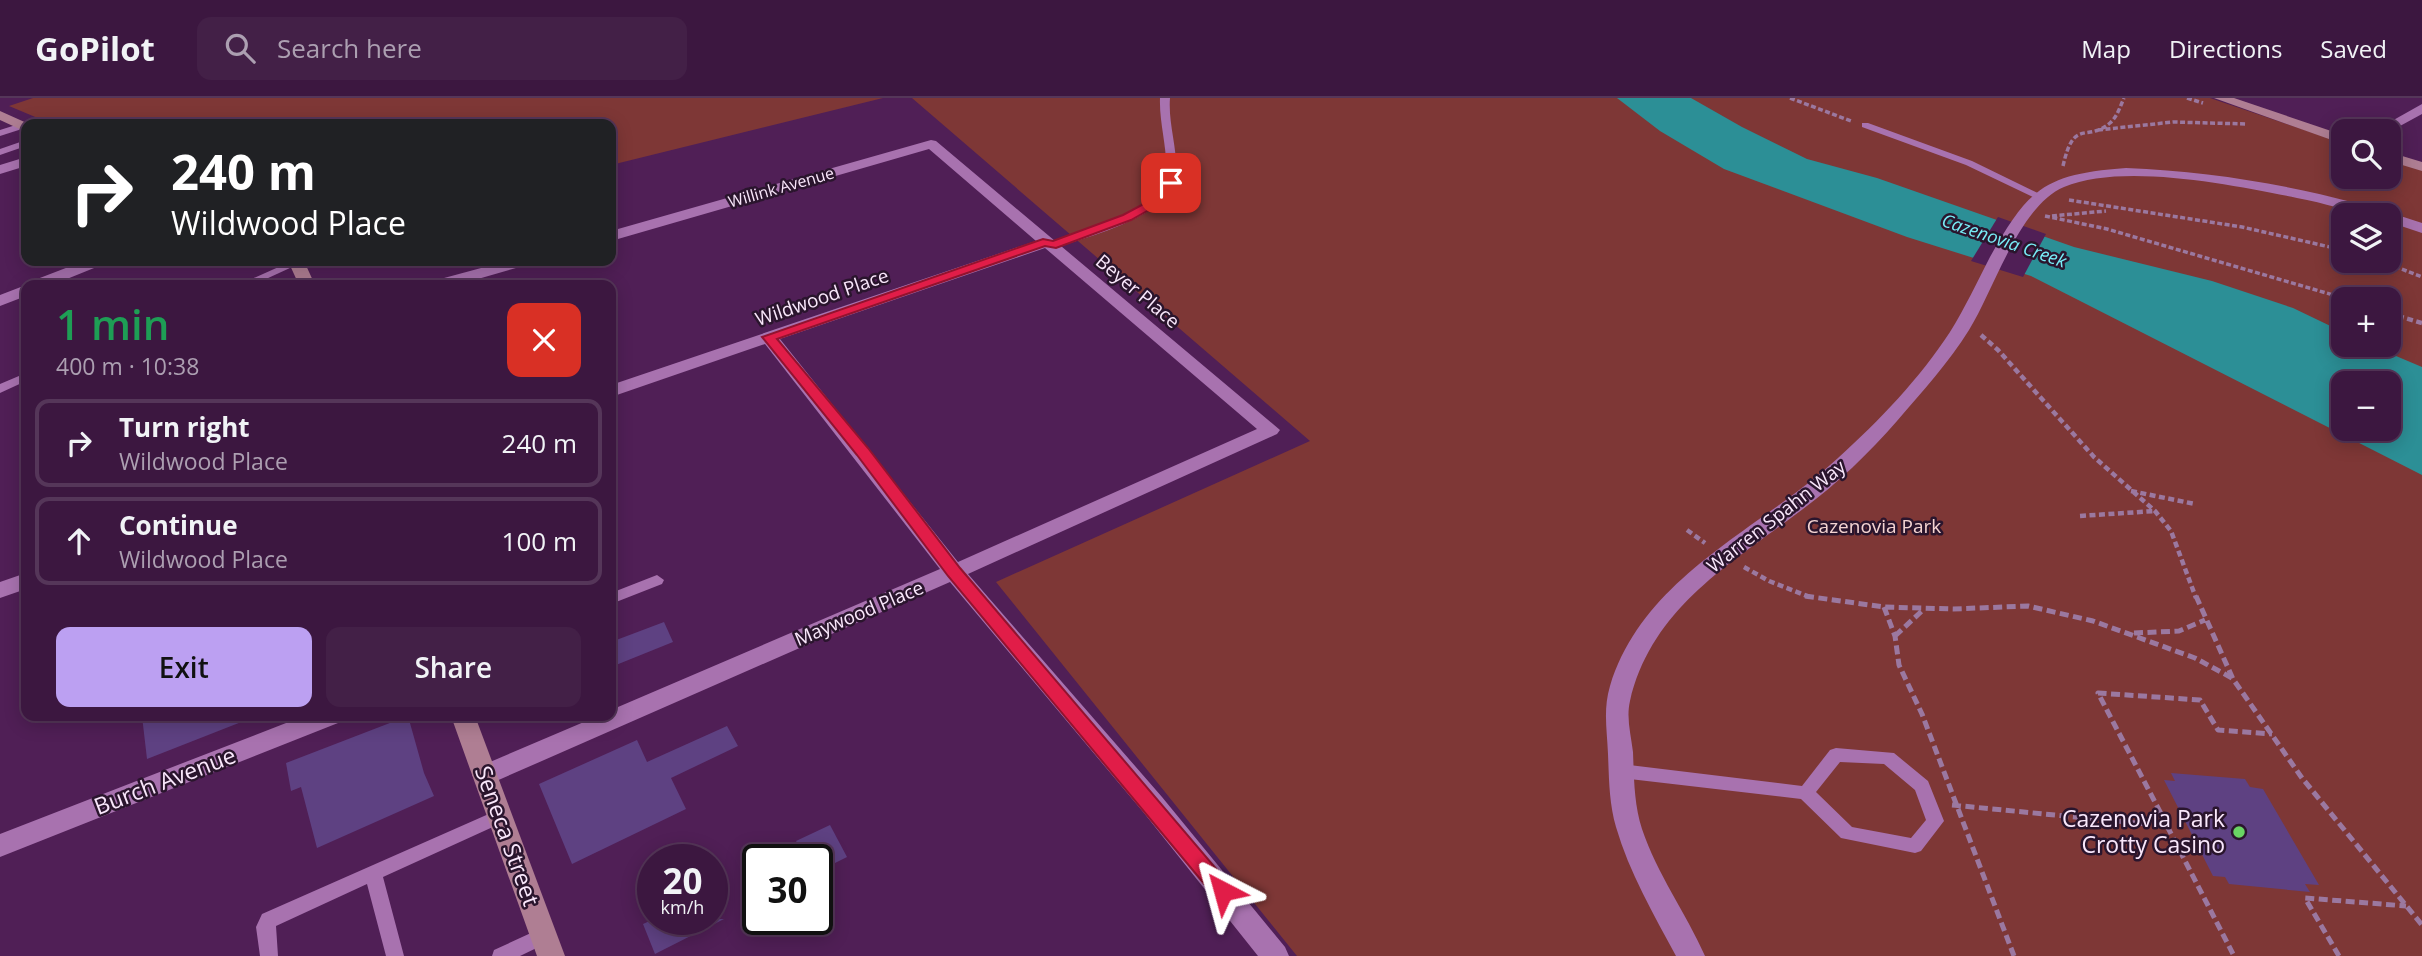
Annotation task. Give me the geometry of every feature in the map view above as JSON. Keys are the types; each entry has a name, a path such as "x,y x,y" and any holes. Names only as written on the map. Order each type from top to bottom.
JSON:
{"main road":[{"path":"2221,98 2331,136"},
{"path":"0,115 21,126"},
{"path":"2401,160 2422,167"},
{"name":"Seneca Street","path":"465,721 547,946"}],"street":[{"path":"2401,120 2422,108"},
{"name":"Willink Avenue","path":"616,235 931,144 947,157"},
{"name":"Beyer Place","path":"947,157 1270,430"},
{"path":"0,170 21,163"},
{"name":"Warren Spahn Way","path":"1691,956 1649,880 1628,825 1616,708 1637,652 1666,607 1723,555 1842,468 1913,389 1961,327 2021,221 2039,196 2059,183 2082,177 2156,174 2278,190 2332,203"},
{"path":"2401,221 2422,228"},
{"name":"Wildwood Place","path":"616,389 1049,244"},
{"path":"50,280 86,266"},
{"path":"457,280 506,266"},
{"path":"0,301 21,292"},
{"path":"769,337 954,572 1153,806 1276,956"},
{"name":"Maywood Place","path":"616,718 954,572 1270,430"},
{"path":"0,590 21,583"},
{"name":"Burch Avenue","path":"0,846 316,721"},
{"name":"Maywood Place","path":"485,775 610,721"}],"lane":[{"name":"Wildwood Place","path":"1049,244 1127,218 1159,200 1171,183 1165,98"},
{"path":"1865,125 1969,163 2039,196"},
{"path":"0,133 21,128"},
{"path":"0,153 21,146"},
{"path":"255,280 286,266"},
{"path":"0,389 21,379"},
{"path":"616,597 657,580"},
{"path":"1621,771 1806,793 1847,833 1914,846 1935,821 1922,786 1888,758 1836,755 1806,793"},
{"path":"269,956 265,927 269,920 500,816"},
{"path":"373,873 395,956"},
{"path":"501,956 547,946"}],"path":[{"path":"1790,98 1865,125"},
{"path":"2098,130 2114,122 2124,98"},
{"path":"2061,174 2070,142 2080,134 2173,122 2248,124"},
{"path":"2070,200 2111,210 2292,236 2331,247"},
{"path":"2111,210 2048,216 2133,237 2331,294"},
{"path":"2401,269 2422,277"},
{"path":"2401,317 2422,323"},
{"path":"1979,333 1998,350 2059,420 2130,491 2155,511 2171,531 2205,620 2233,679 2302,778 2422,925"},
{"path":"2130,491 2195,504"},
{"path":"2080,516 2155,511"},
{"path":"1687,530 1705,543"},
{"path":"1742,566 1808,597 1884,607 2028,606 2131,633 2195,658 2233,679"},
{"path":"1884,607 1895,636 1899,665 1922,714 2014,956"},
{"path":"1895,636 1925,608"},
{"path":"2131,633 2179,631 2205,620"},
{"path":"2234,956 2098,693 2200,700 2218,730 2272,734"},
{"path":"1928,803 2167,826"},
{"path":"2339,956 2305,898 2407,906"}],"green space":[{"path":"33,98 883,98 616,164 616,119 40,119 9,106"},
{"name":"Cazenovia Park","path":"912,98 2210,98 2331,139 2331,189 2401,189 2401,163 2422,170 2422,956 1297,956 996,582 1310,441"}],"water":[{"name":"Cazenovia Creek","path":"1617,98 1691,98 1807,159 1877,178 2074,247 2212,281 2293,308 2331,326 2331,357 2398,357 2422,367 2422,475 2355,441 2401,441 2401,371 2331,371 2331,429 2031,276 1907,237 1724,169 1660,131"}],"pier":[{"path":"1998,217 2046,234 2023,277 1971,261"}],"building":[{"path":"664,622 673,642 616,665 616,640"},
{"path":"143,721 244,721 147,759"},
{"path":"395,721 409,721 424,773 434,796 317,848 301,787 291,791 286,763"},
{"path":"727,726 738,746 671,778 686,809 572,864 539,784 637,740 647,762"},
{"name":"Cazenovia Park Crotty Casino","path":"2171,773 2245,779 2250,787 2263,789 2319,885 2305,884 2310,892 2229,884 2225,877 2213,876 2164,780 2175,781"},
{"path":"830,825 847,857 833,864 833,844 798,844 796,841"},
{"path":"647,935 692,935 655,954"}],"place":[{"name":"Cazenovia Park Crotty Casino","path":"2239,832"}],"route":[{"path":"1171,183 1159,200 1127,218 1052,246 1047,242 769,337 954,572 1223,891"}]}
